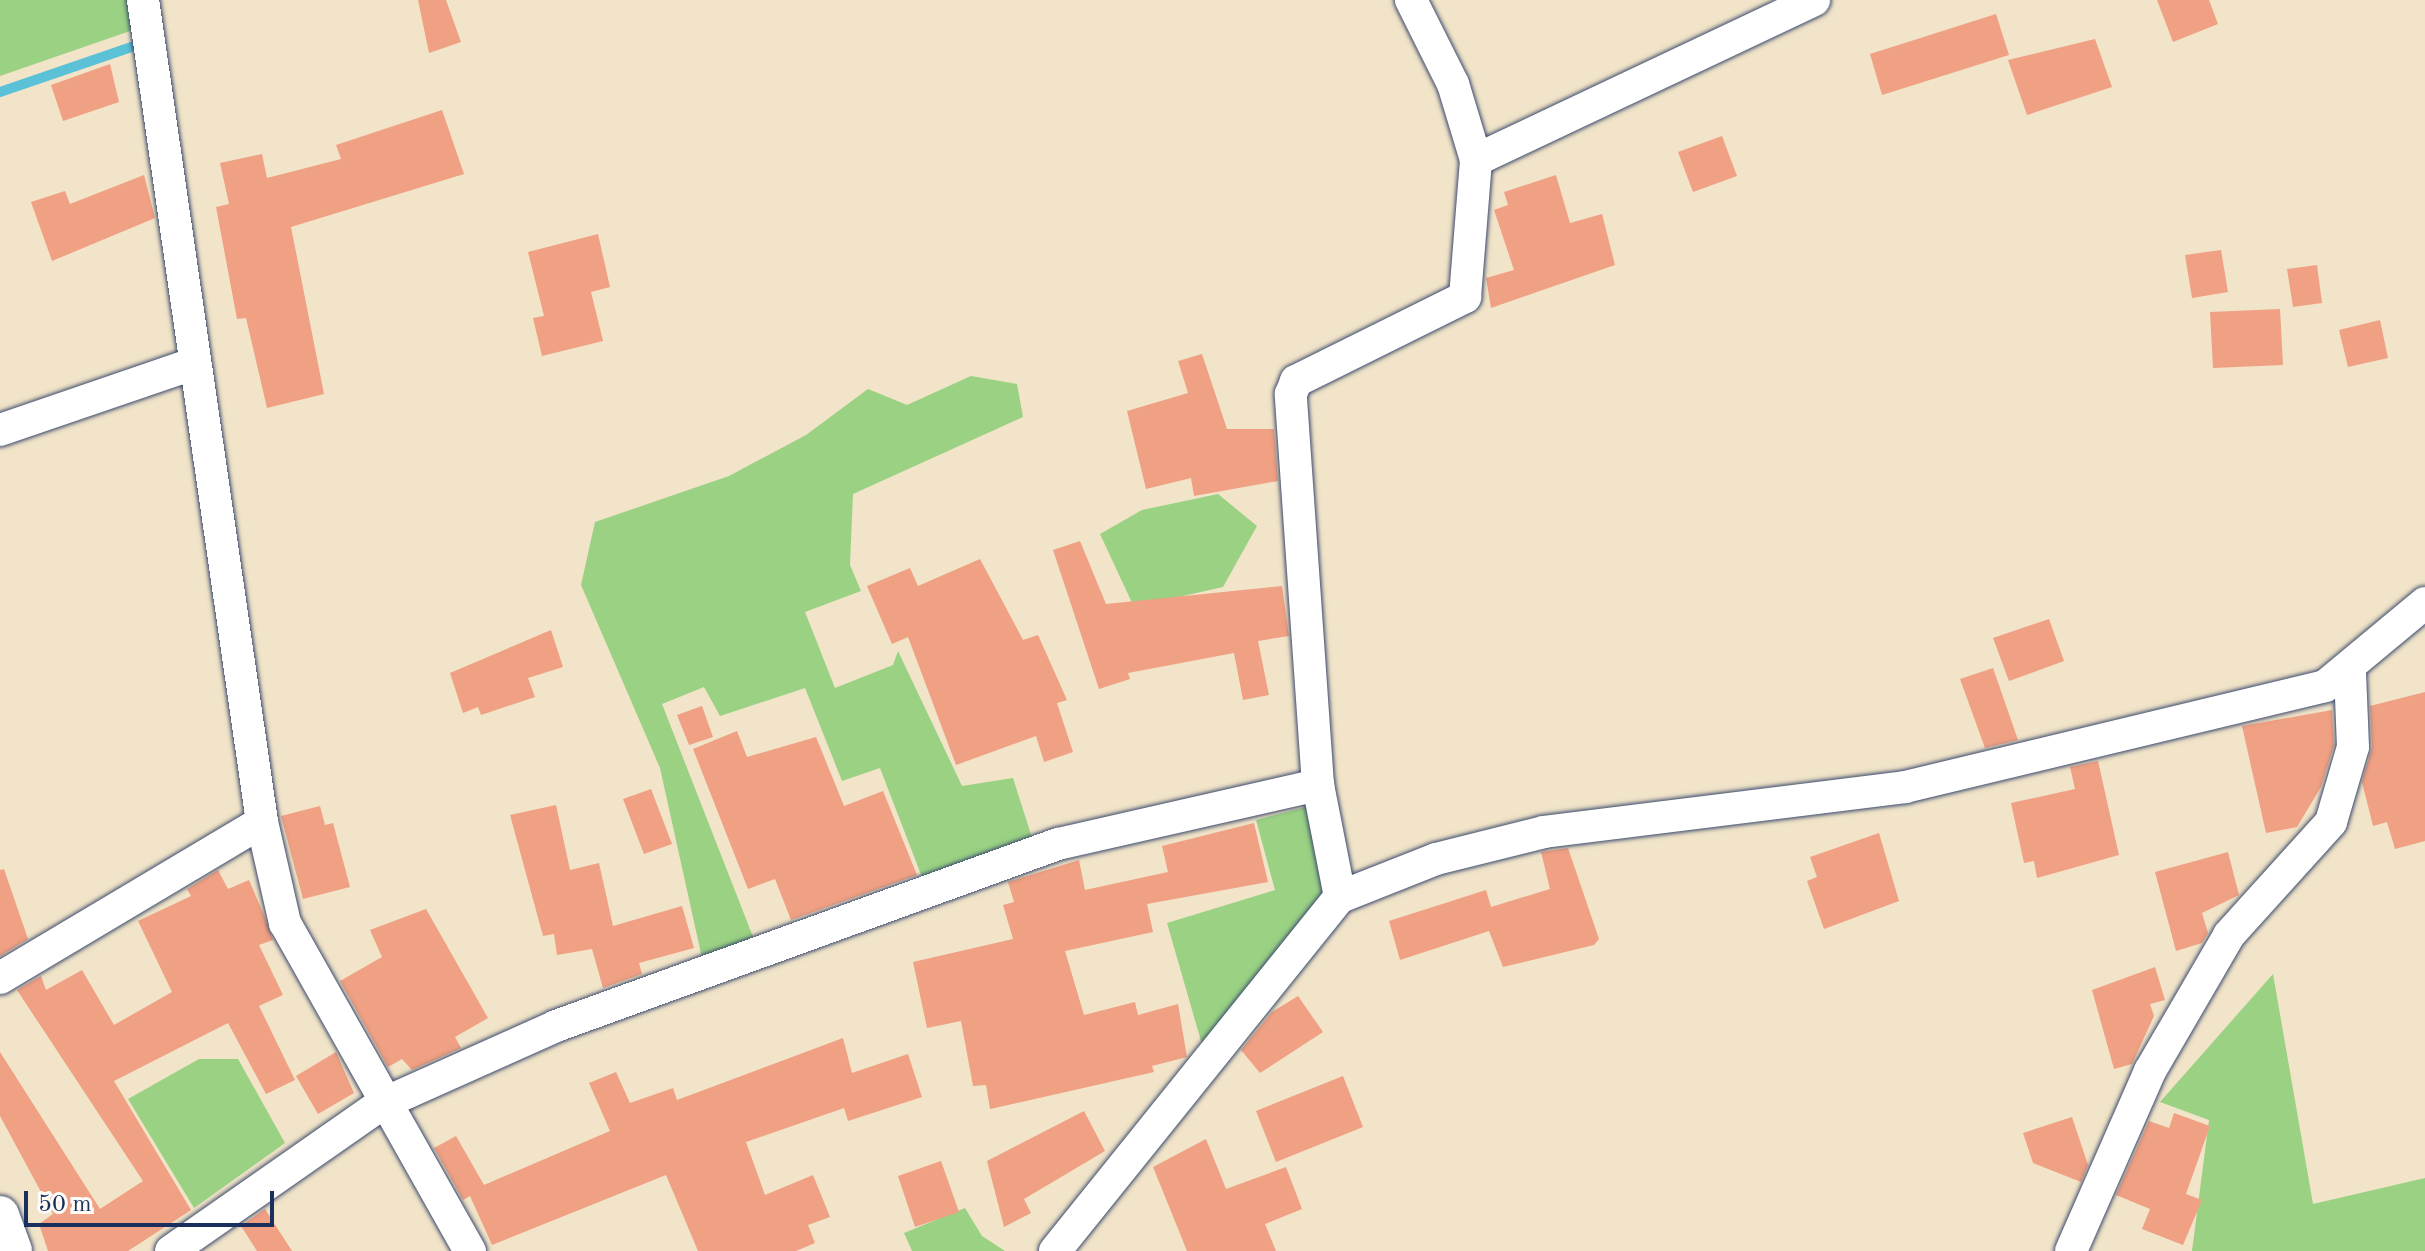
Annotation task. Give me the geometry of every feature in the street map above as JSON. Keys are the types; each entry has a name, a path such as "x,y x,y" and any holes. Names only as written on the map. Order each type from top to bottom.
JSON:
{"street":[{"path":"143,0 193,364 262,822 285,923 382,1104 470,1251"},
{"path":"1340,897 1318,785 1291,394 1296,381 1465,297 1476,160 1453,84 1411,0"},
{"path":"1476,160 1814,0"},
{"path":"0,430 193,364"},
{"path":"1055,1251 1340,897 1436,859 1544,832 1905,787 2111,742 2325,686 2350,672 2425,603"},
{"path":"2071,1251 2150,1071 2229,935 2331,822 2353,747 2350,672"},
{"path":"171,1251 382,1104 556,1026 1058,844 1318,785"},
{"path":"0,978 262,822"},
{"path":"0,1215 13,1251"}],"green space":[{"path":"0,0 129,0 133,30 0,76"},
{"path":"971,376 1017,384 1023,417 853,494 850,565 861,591 805,612 835,688 893,665 898,651 962,786 1013,778 1033,841 925,885 880,768 842,781 805,688 720,716 704,687 662,704 757,947 704,967 660,768 581,585 595,522 729,476 806,435 868,389 907,405"},
{"path":"1218,494 1257,526 1223,587 1134,607 1100,534 1142,510"},
{"path":"1306,807 1325,903 1203,1048 1167,923 1275,890 1256,820"},
{"path":"2273,974 2313,1204 2425,1178 2425,1251 2192,1251 2209,1120 2160,1102"},
{"path":"199,1059 238,1059 285,1143 194,1208 128,1099"},
{"path":"965,1208 982,1236 1005,1251 912,1251 904,1233"}],"building":[{"path":"418,0 446,0 461,42 429,53"},
{"path":"2157,0 2209,0 2218,24 2173,42"},
{"path":"1996,14 2009,55 1882,95 1870,54"},
{"path":"2095,39 2112,87 2027,115 2008,60"},
{"path":"110,64 119,102 63,121 51,85"},
{"path":"442,110 464,174 291,227 324,394 267,408 246,318 237,319 216,207 229,204 220,163 262,154 267,178 341,159 336,145"},
{"path":"1722,136 1737,176 1693,192 1678,152"},
{"path":"144,175 155,218 52,261 31,202 65,191 70,204"},
{"path":"1556,175 1570,223 1602,214 1615,265 1491,308 1486,278 1514,270 1494,210 1508,205 1504,192"},
{"path":"598,234 610,287 591,292 603,341 542,356 533,318 544,316 528,252"},
{"path":"2221,250 2228,292 2192,298 2185,255"},
{"path":"2317,265 2322,303 2293,307 2287,269"},
{"path":"2280,309 2283,365 2213,368 2210,312"},
{"path":"2380,320 2388,358 2348,367 2339,330"},
{"path":"1202,354 1227,429 1274,429 1278,481 1194,496 1191,478 1146,489 1127,411 1188,393 1178,361"},
{"path":"1080,541 1106,604 1282,586 1289,636 1258,641 1269,695 1243,700 1234,653 1128,673 1130,679 1099,689 1053,550"},
{"path":"980,559 1023,640 1038,635 1067,700 1057,703 1073,752 1044,762 1036,736 956,765 908,637 892,644 867,586 910,568 918,586"},
{"path":"2049,619 2064,661 2009,681 1993,638"},
{"path":"551,630 563,667 528,678 535,697 481,715 478,707 463,713 450,673"},
{"path":"1993,668 2018,740 1985,748 1960,679"},
{"path":"2425,692 2425,841 2395,849 2387,822 2373,826 2362,782 2372,747 2370,706"},
{"path":"702,706 713,737 689,745 677,715"},
{"path":"2332,710 2334,745 2321,787 2297,827 2266,833 2242,726"},
{"path":"737,731 747,757 816,737 844,806 883,791 917,875 791,920 775,879 748,889 693,749"},
{"path":"2098,761 2119,855 2037,878 2034,861 2024,863 2011,803 2075,789 2070,767"},
{"path":"651,789 672,844 644,854 623,799"},
{"path":"556,805 570,870 599,863 613,926 682,906 694,948 639,963 642,974 603,988 592,949 557,955 554,934 543,936 510,815"},
{"path":"320,806 325,825 333,823 350,887 303,899 281,816"},
{"path":"1254,823 1268,882 1147,904 1153,932 1065,951 1084,1015 1135,1002 1138,1015 1178,1004 1187,1057 1152,1066 1154,1072 990,1109 986,1085 973,1086 961,1021 927,1028 913,962 1013,939 1003,905 1014,902 1008,882 1079,860 1085,890 1168,872 1162,846"},
{"path":"1879,833 1899,901 1824,929 1807,881 1817,877 1810,857"},
{"path":"1568,848 1599,939 1594,945 1503,967 1489,931 1400,960 1389,921 1486,890 1491,907 1550,889 1541,852"},
{"path":"2228,852 2239,895 2202,913 2208,933 2202,943 2176,951 2155,872"},
{"path":"4,869 28,939 0,956 0,870"},
{"path":"218,870 228,889 249,880 264,915 273,940 259,945 283,995 259,1006 295,1080 266,1094 228,1023 114,1081 191,1210 128,1251 48,1251 39,1224 53,1214 0,1116 0,1052 100,1209 143,1181 17,990 41,976 46,990 82,970 114,1025 172,992 138,921 191,896 187,889"},
{"path":"426,909 488,1018 455,1037 461,1048 412,1070 402,1059 388,1067 340,981 382,957 370,930"},
{"path":"2155,967 2165,1000 2150,1004 2154,1016 2132,1064 2114,1069 2092,990"},
{"path":"1298,996 1323,1032 1260,1073 1241,1050 1272,1012"},
{"path":"843,1038 852,1073 908,1054 922,1097 848,1121 844,1108 746,1142 765,1195 813,1175 830,1217 808,1225 815,1243 796,1251 698,1251 666,1175 492,1245 470,1196 463,1200 434,1148 456,1136 484,1185 610,1131 589,1083 616,1072 630,1103 673,1088 677,1100"},
{"path":"336,1052 354,1093 318,1114 296,1076"},
{"path":"1343,1076 1363,1127 1276,1162 1256,1111"},
{"path":"1084,1111 1105,1151 1024,1199 1031,1213 1004,1227 987,1161"},
{"path":"2174,1113 2210,1126 2186,1194 2202,1200 2183,1245 2142,1229 2150,1209 2116,1195 2149,1121 2169,1128"},
{"path":"2072,1117 2088,1165 2081,1182 2033,1163 2023,1133"},
{"path":"1206,1139 1226,1189 1286,1167 1302,1209 1265,1224 1276,1251 1187,1251 1153,1167"},
{"path":"941,1161 959,1212 915,1227 898,1176"},
{"path":"265,1209 292,1251 257,1251 241,1226"}],"waterway":[{"path":"0,92 134,46"}]}
